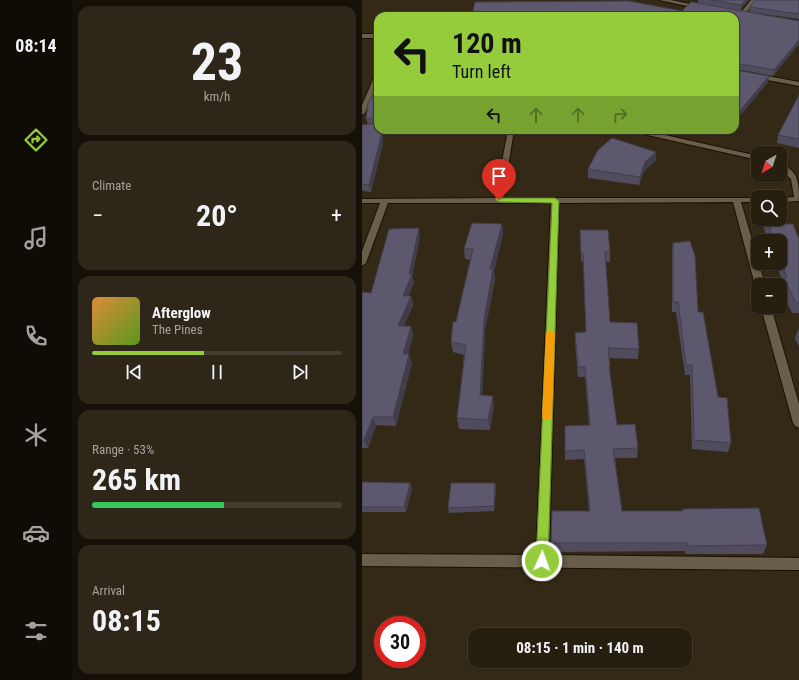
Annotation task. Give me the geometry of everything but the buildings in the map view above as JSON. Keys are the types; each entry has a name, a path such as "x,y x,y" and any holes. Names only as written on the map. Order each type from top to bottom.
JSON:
{"street":[{"path":"662,0 706,8"},
{"path":"742,14 754,0"},
{"path":"739,14 749,15"},
{"path":"362,36 374,36"},
{"path":"739,73 799,84"},
{"path":"362,113 374,84"},
{"path":"499,200 510,134"},
{"path":"652,134 751,156"},
{"path":"787,170 790,172 798,184 798,200 787,200"},
{"path":"736,200 758,278"},
{"path":"362,201 751,200"},
{"path":"362,263 385,201"},
{"path":"542,561 555,201"},
{"path":"768,314 799,423"},
{"path":"362,560 799,564"}],"slow traffic":[{"path":"547,417 550,333"}],"route":[{"path":"499,200 555,201 542,561"}]}
